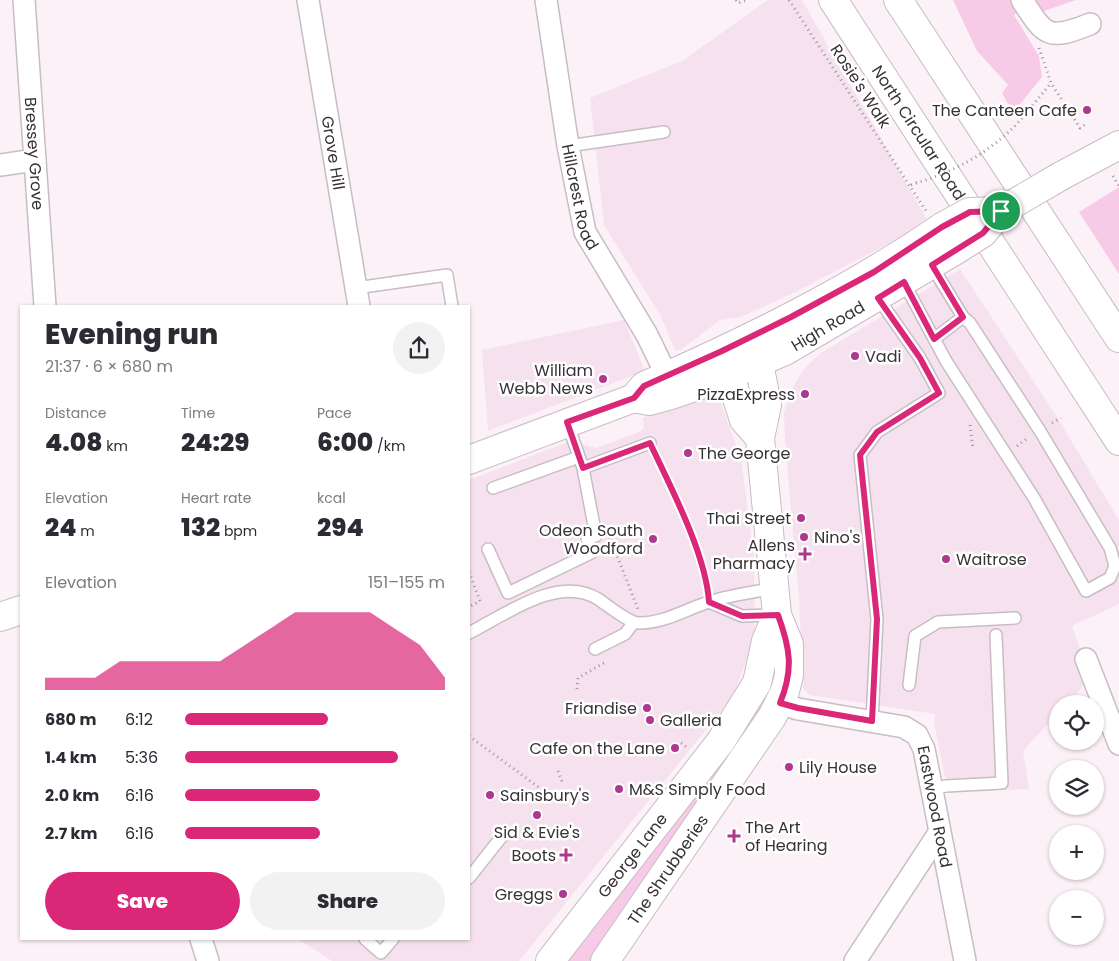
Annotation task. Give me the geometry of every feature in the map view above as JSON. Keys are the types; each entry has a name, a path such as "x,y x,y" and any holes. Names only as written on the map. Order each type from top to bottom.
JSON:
{"main road":[{"name":"North Circular Road","path":"833,0 1119,441"},
{"path":"898,0 1119,338"},
{"name":"High Road","path":"470,460 634,398 644,386 667,376 726,363 759,363 791,348 878,298 898,271 925,254 956,250 983,233 1001,211 1119,145"},
{"name":"High Road","path":"925,254 938,219 970,212 1001,211"},
{"name":"High Road","path":"634,398 649,401 726,363 748,338 867,276 898,271"},
{"name":"George Lane","path":"748,338 759,363 767,405 760,438 778,615 788,644 789,675 780,703"},
{"path":"726,363 744,420 760,438"},
{"path":"0,617 20,610"},
{"name":"George Lane","path":"553,960 721,741 752,692 760,673 766,641 778,615"},
{"path":"752,692 780,703"},
{"name":"The Shrubberies","path":"605,961 780,703"}],"street":[{"name":"Bressey Grove","path":"24,0 44,305"},
{"name":"Grove Hill","path":"308,0 357,297"},
{"name":"Hillcrest Road","path":"546,0 568,146 585,232 647,335 667,376"},
{"path":"1022,0 1035,23 1047,32 1065,34 1090,24"},
{"path":"0,165 35,160"},
{"path":"1086,659 1119,744"},
{"name":"Eastwood Road","path":"780,703 904,728 917,735 924,749 965,961"},
{"path":"856,961 939,833"},
{"path":"201,940 208,961"}],"lane":[{"path":"568,146 664,132"},
{"path":"898,271 934,339 1034,498 1086,591 1110,578 1115,566 1110,548 1040,431 970,323 963,317 925,254"},
{"path":"357,297 447,276 452,305"},
{"path":"872,721 877,619 860,455 877,432 939,393 920,358 878,298"},
{"path":"934,339 963,317"},
{"path":"488,549 508,592 591,553 588,538 596,536 581,462 567,422"},
{"path":"493,488 650,443"},
{"path":"470,632 536,598 558,590 574,590 593,596 636,618 638,624 662,621 709,602 776,588"},
{"path":"709,602 742,616 778,615"},
{"path":"595,650 625,634 636,618"},
{"path":"909,686 915,636 938,622 1015,618"},
{"path":"931,789 946,786 1002,783 996,635"},
{"path":"470,877 503,835"},
{"path":"365,940 381,953 391,940"}],"path":[{"path":"736,0 738,3 747,0"},
{"name":"Rosie's Walk","path":"789,0 911,185 928,214 938,219"},
{"path":"911,185 937,177 969,161 1011,131 1051,83 1080,128 1086,124"},
{"path":"1113,176 1119,186"},
{"path":"968,418 974,449"},
{"path":"1047,426 1061,418"},
{"path":"1012,449 1033,435"},
{"path":"650,443 678,501 708,584 709,602"},
{"path":"609,535 636,618"},
{"path":"470,575 480,601 470,606"},
{"path":"577,688 578,678 613,657"},
{"path":"589,672 595,677"},
{"path":"470,737 552,797"},
{"path":"558,771 563,784"}],"shaded area":[{"path":"768,0 802,0 929,223 791,294 741,317 720,320 681,350 675,350 660,315 604,225 590,98 682,61"},
{"path":"953,0 1012,0 1020,11 1014,15 1039,56 1042,77 1013,113 1002,93 1008,85 977,51"},
{"path":"1035,0 1076,0 1041,12"},
{"path":"1119,187 1119,274 1079,212"},
{"path":"960,269 1057,417 1119,520 1119,604 1072,626 1089,674 1075,695 1049,695 1049,723 1023,751 1029,789 948,792 934,723 935,714 809,695 803,688 799,598 784,413 791,390 804,369 821,353"},
{"path":"624,320 645,371 488,431 482,350"},
{"path":"705,393 714,396 720,400 741,459 754,556 755,634 734,695 519,961 332,961 300,940 470,940 470,480 570,441 596,448 639,432 644,428 643,418"},
{"path":"758,703 767,707 591,961 568,961"}],"place":[{"name":"The Canteen Cafe","path":"1087,110"},
{"name":"Vadi","path":"855,356"},
{"name":"William Webb News","path":"603,379"},
{"name":"PizzaExpress","path":"805,394"},
{"name":"The George","path":"688,453"},
{"name":"Thai Street","path":"801,518"},
{"name":"Nino's","path":"804,537"},
{"name":"Odeon South Woodford","path":"653,539"},
{"name":"Allens Pharmacy","path":"805,554"},
{"name":"Waitrose","path":"946,559"},
{"name":"Friandise","path":"647,708"},
{"name":"Galleria","path":"650,720"},
{"name":"Cafe on the Lane","path":"675,748"},
{"name":"Lily House","path":"789,767"},
{"name":"M&S Simply Food","path":"619,789"},
{"name":"Sainsbury's","path":"490,795"},
{"name":"Sid & Evie's","path":"537,815"},
{"name":"The Art of Hearing","path":"734,836"},
{"name":"Boots","path":"566,855"},
{"name":"Greggs","path":"563,894"}],"route":[{"path":"1001,211 983,233 932,265 963,317 934,339 904,282 878,298 920,358 939,393 877,432 866,444 860,455 872,552 877,619 872,721 780,703 789,675 788,644 778,615 742,616 709,602 708,584 678,501 671,490 650,443 583,468 567,422 634,398 644,386 791,317 874,272 942,227 970,212 1001,211"}]}
